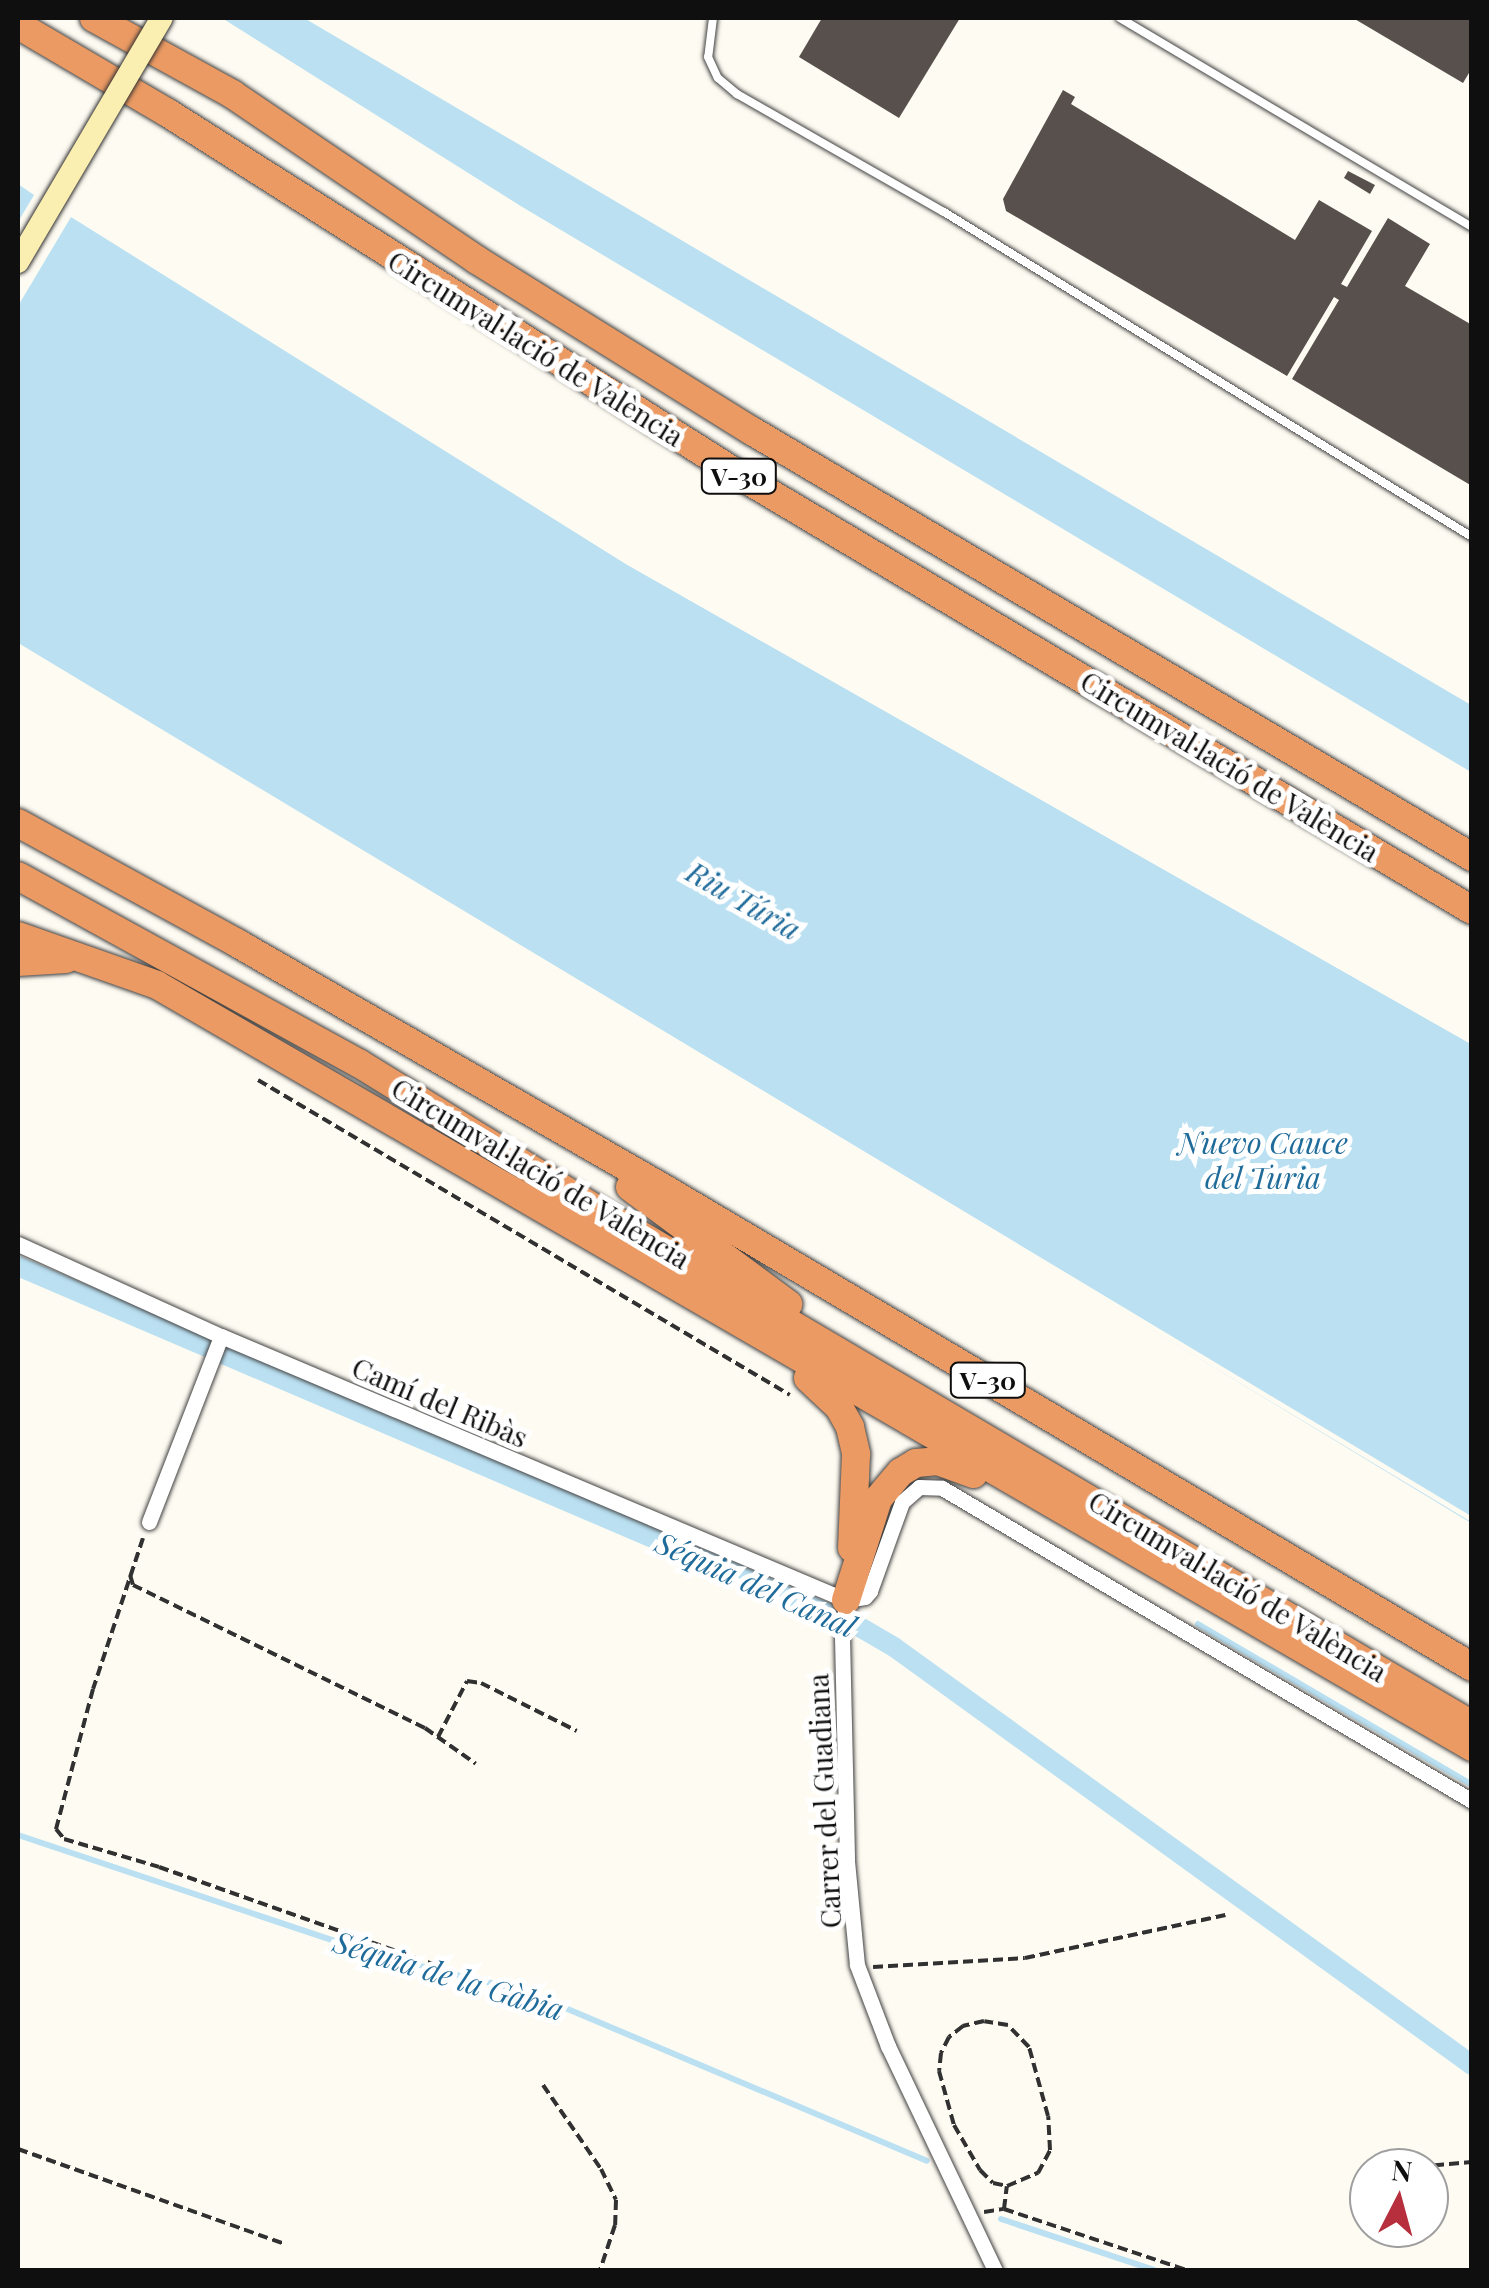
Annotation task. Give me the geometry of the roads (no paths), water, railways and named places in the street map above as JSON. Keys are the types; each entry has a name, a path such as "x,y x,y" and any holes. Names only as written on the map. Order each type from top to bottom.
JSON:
{"highway":[{"name":"Circumval·lació de València","path":"94,18 232,94 478,260 736,421 1472,858"},
{"path":"128,18 207,65 232,94"},
{"name":"Circumval·lació de València","path":"18,25 168,113 739,475 1472,910"},
{"name":"Circumval·lació de València","path":"18,823 237,943 501,1098 658,1184 1472,1667"},
{"name":"Circumval·lació de València","path":"18,876 360,1064 596,1209 1472,1725"},
{"path":"18,936 158,985 1472,1747"},
{"path":"18,962 92,959"},
{"path":"501,1098 839,1341 1041,1469"},
{"path":"636,1264 820,1386 839,1407 856,1454 846,1600"},
{"path":"846,1600 878,1499 901,1472 916,1463 938,1461 975,1474 1298,1648"}],"street":[{"path":"18,262 162,18"},
{"name":"Camí del Ribàs","path":"18,1244 221,1336 846,1600"},
{"path":"149,1522 221,1336"},
{"path":"846,1600 865,1597 870,1592 902,1502 919,1486 942,1488 1472,1801"},
{"name":"Carrer del Guadiana","path":"846,1600 842,1637 846,1861 859,1968 888,2046 994,2270"}],"lane":[{"path":"713,18 708,57 718,78 737,94 944,212 1472,536"},
{"path":"1120,18 1472,227"}],"water":[{"path":"222,18 304,18 1471,705 1471,772 519,205"},
{"name":"Nuevo Cauce del Turia","path":"18,183 626,564 1471,1044 1471,1523 18,643"}],"waterway":[{"name":"Séquia del Canal","path":"18,1266 858,1626 894,1647 1472,2065"},
{"path":"1198,1624 1472,1785"},
{"name":"Séquia de la Gàbia","path":"18,1835 383,1957 525,1991 927,2161"},
{"name":"Séquia de la Gàbia","path":"1001,2219 1154,2270"}],"water label":[{"name":"Riu Túria","path":"744,900"}]}
